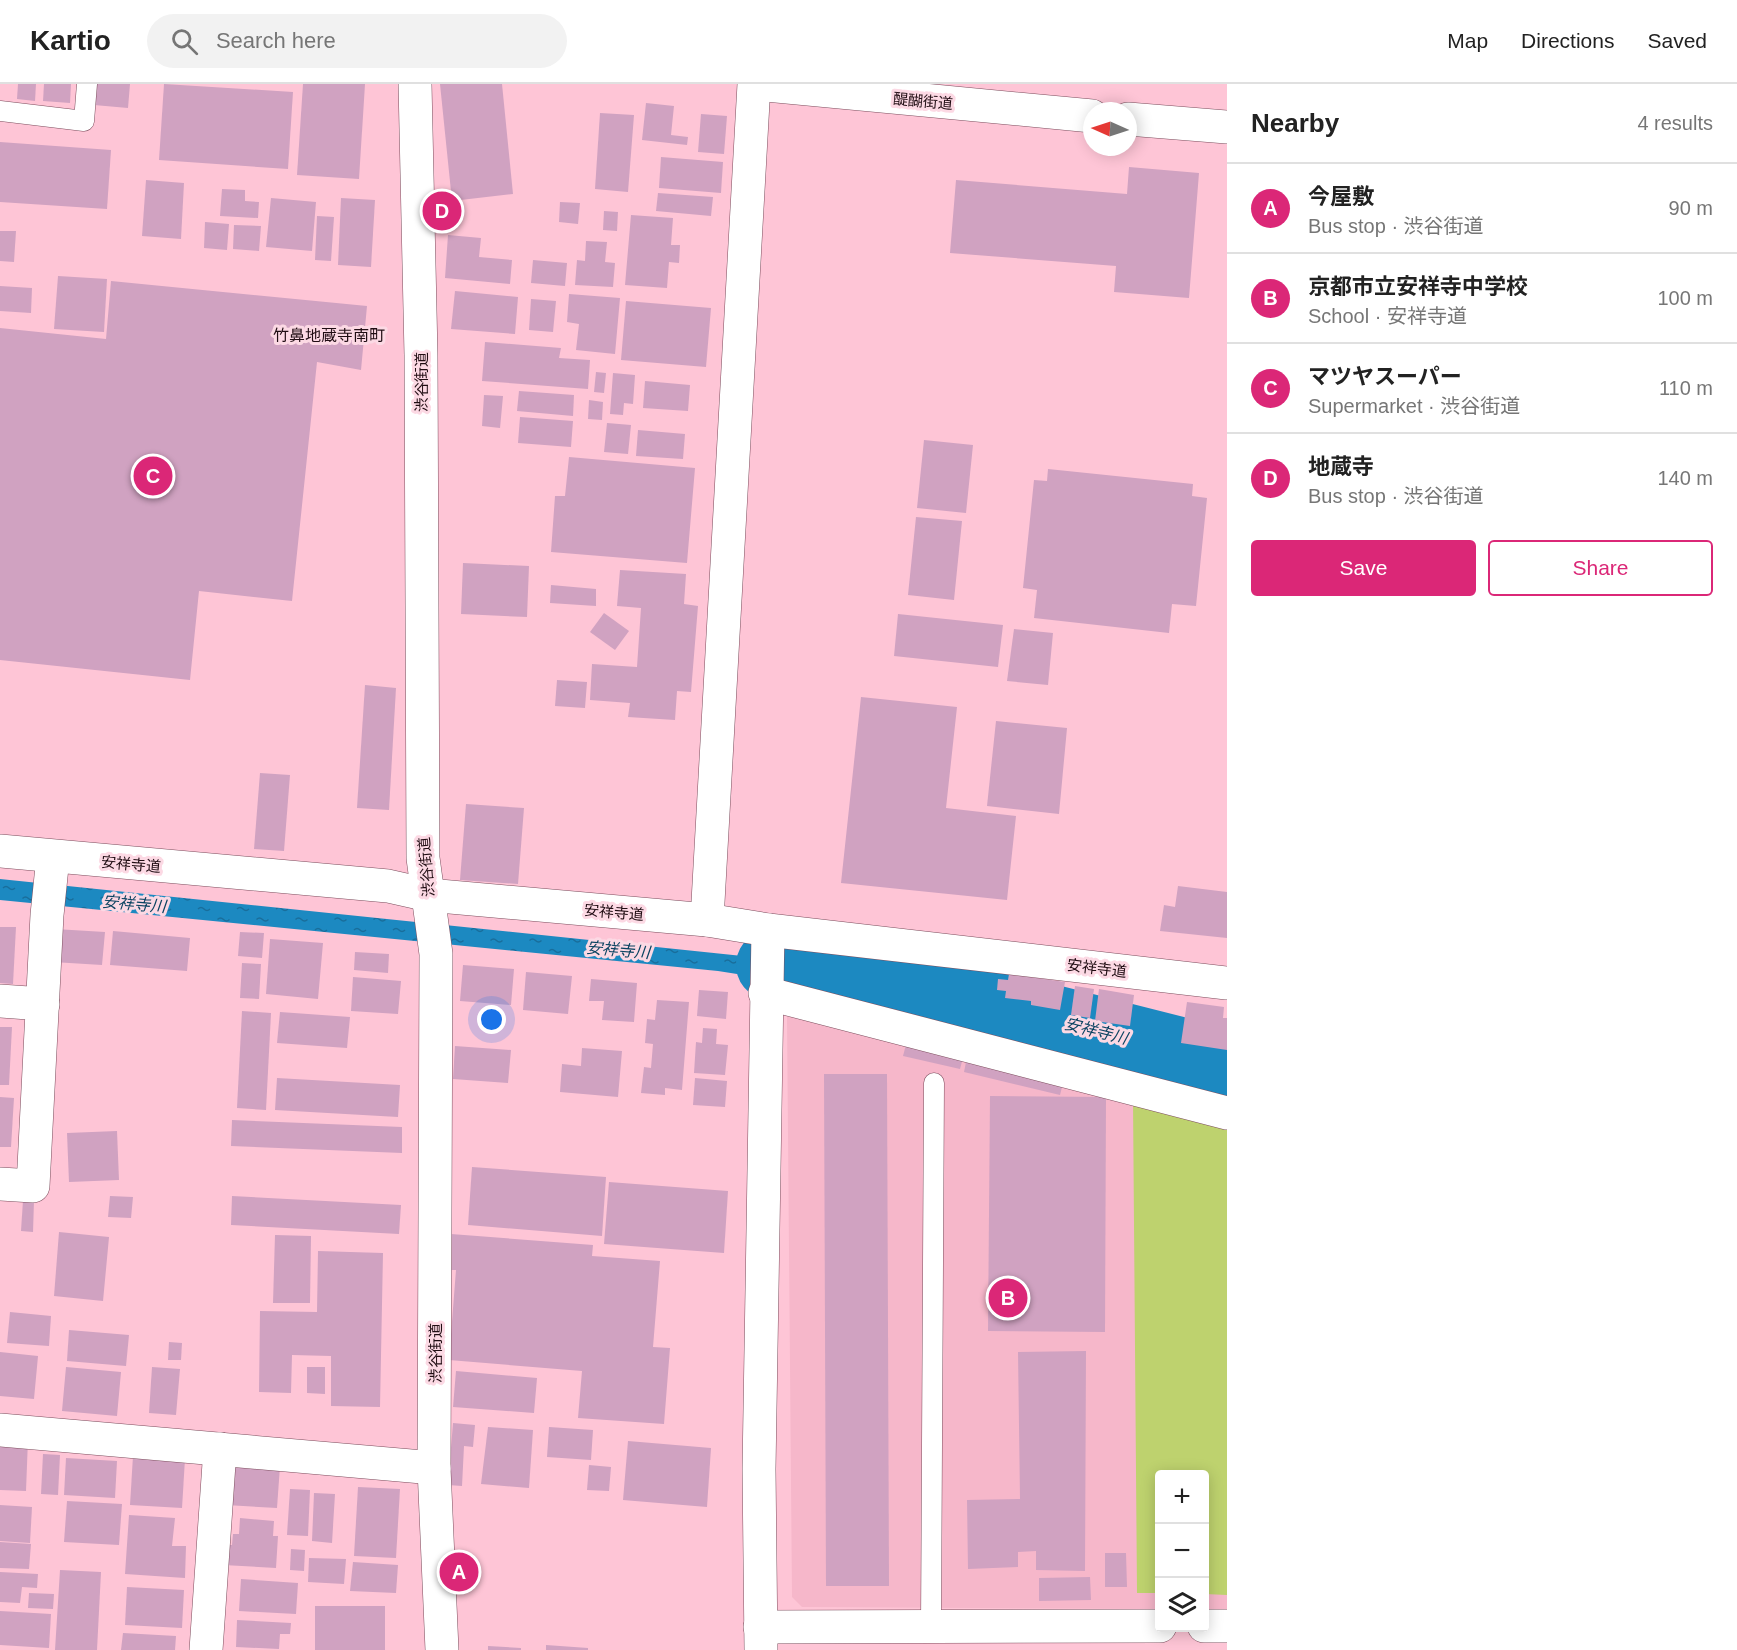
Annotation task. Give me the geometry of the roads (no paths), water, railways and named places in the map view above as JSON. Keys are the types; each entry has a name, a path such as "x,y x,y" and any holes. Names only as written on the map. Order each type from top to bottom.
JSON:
{"street":[{"name":"渋谷街道","path":"415,84 421,367 423,858 436,954 434,1467 442,1650"},
{"name":"醍醐街道","path":"754,84 1083,115"},
{"path":"707,920 754,84"},
{"path":"1137,120 1227,127"},
{"name":"安祥寺道","path":"0,851 388,886 429,902 707,920 768,930 1227,983"},
{"path":"0,1184 33,1186 47,915 53,857"},
{"path":"768,930 765,993 759,1469 761,1639 931,1627 1155,1626"},
{"path":"765,993 1227,1113"},
{"path":"0,1001 43,1004"},
{"path":"0,1430 434,1467"},
{"path":"206,1650 220,1449"},
{"path":"1209,1626 1227,1626"}],"lane":[{"path":"0,111 84,121 87,84"},
{"path":"931,1627 934,1083"}],"water":[{"path":"0,879 840,966 1227,1078 1227,1089 890,998 718,971 0,900"}],"waterway":[{"name":"安祥寺川","path":"771,965 875,975 1227,1064"}],"place":[{"name":"地蔵寺","path":"442,211"},
{"name":"マツヤスーパー","path":"153,476"},
{"name":"京都市立安祥寺中学校","path":"1008,1298"},
{"name":"今屋敷","path":"459,1572"}],"district":[{"name":"竹鼻地蔵寺南町","path":"329,335"}]}
